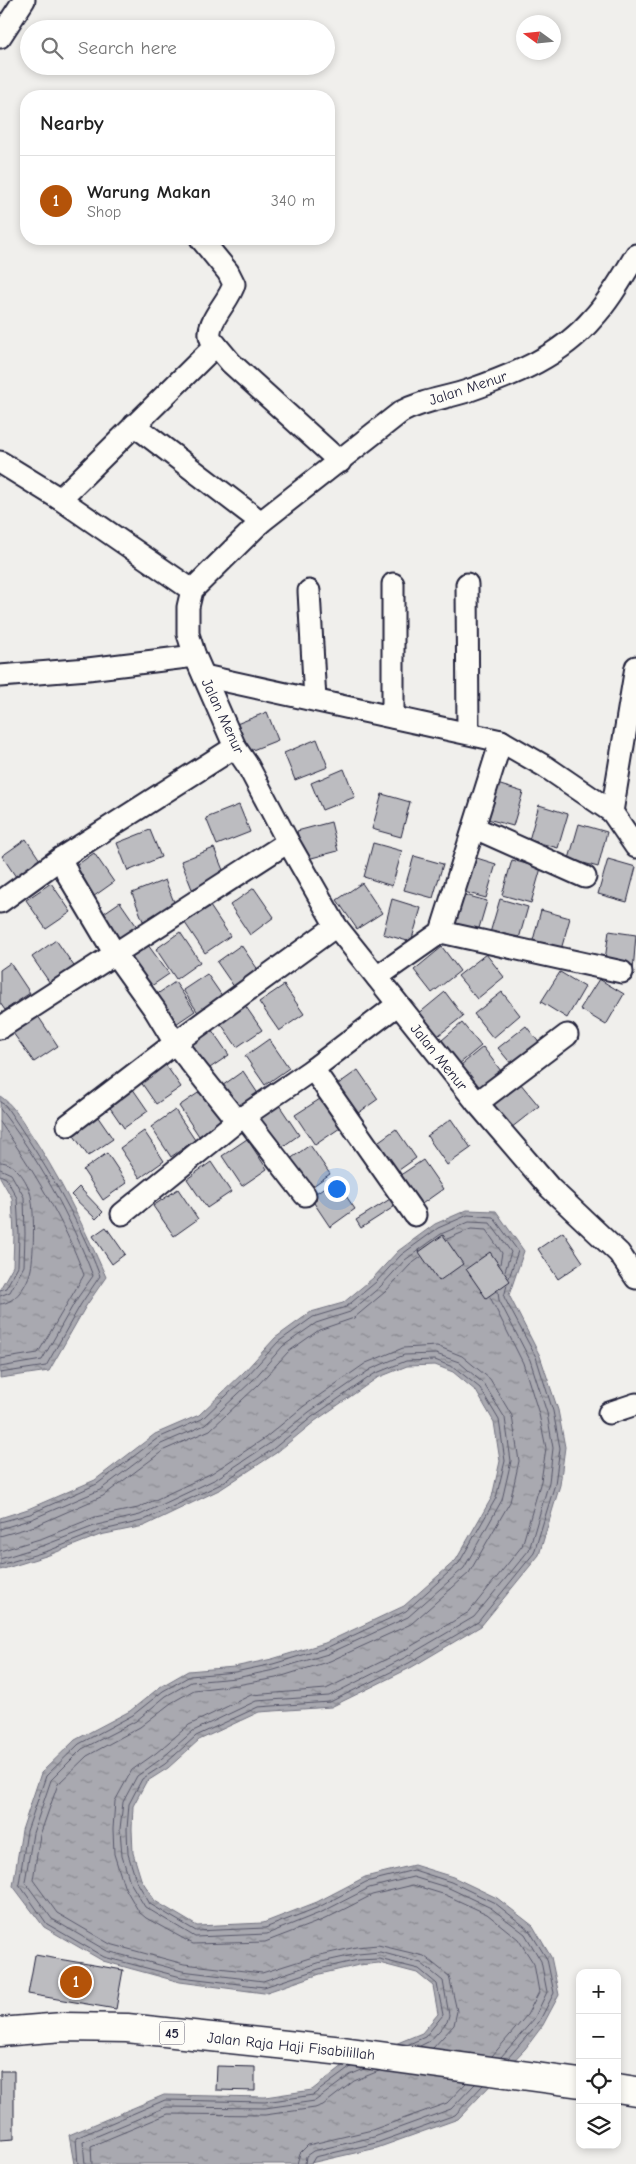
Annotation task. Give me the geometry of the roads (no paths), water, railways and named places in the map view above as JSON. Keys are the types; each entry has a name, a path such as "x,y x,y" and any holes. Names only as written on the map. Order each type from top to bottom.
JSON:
{"highway":[{"name":"Jalan Raja Haji Fisabilillah","path":"0,2032 63,2027 127,2028 343,2051 576,2082"},
{"path":"621,2089 636,2091"}],"street":[{"path":"0,38 24,0"},
{"path":"206,245 228,272 234,284 209,330 211,339 231,363 340,462"},
{"name":"Jalan Menur","path":"636,255 594,318 560,348 530,367 470,390 409,408 261,522 192,590 188,620 188,634 195,656 236,747 336,926 377,977 397,1006 477,1103 550,1188 619,1253 636,1278"},
{"path":"60,499 216,345"},
{"path":"134,425 261,522"},
{"path":"0,462 60,499 192,590"},
{"path":"393,584 393,717"},
{"path":"468,584 468,733"},
{"path":"310,591 315,700"},
{"path":"0,676 88,669 195,656"},
{"path":"612,812 636,667"},
{"path":"204,676 501,741 546,767 612,812 636,847"},
{"path":"377,977 441,932 501,741"},
{"path":"0,902 61,858 236,747"},
{"path":"474,828 585,877"},
{"path":"0,1028 288,842"},
{"path":"61,858 68,875 115,954 155,1010 175,1043 305,1195"},
{"path":"68,1125 175,1043 336,926"},
{"path":"441,932 622,972"},
{"path":"122,1214 241,1119 313,1069 397,1006"},
{"path":"477,1103 567,1035"},
{"path":"313,1069 415,1215"},
{"path":"609,1413 636,1404"}],"water":[{"path":"0,1096 18,1115 50,1164 79,1219 106,1277 86,1306 49,1371 0,1378 0,1289 13,1266 14,1234 12,1198 0,1177"},
{"path":"467,1210 496,1211 524,1251 509,1295 540,1356 558,1410 565,1447 560,1485 539,1555 481,1626 412,1667 331,1707 259,1712 199,1740 168,1768 146,1782 133,1806 133,1853 141,1879 155,1901 197,1926 263,1923 317,1902 365,1877 414,1865 453,1877 497,1898 533,1926 551,1957 559,1995 543,2025 525,2049 458,2119 377,2148 306,2164 74,2164 69,2135 164,2095 265,2097 312,2090 344,2065 422,2033 438,2014 433,1986 417,1973 379,1963 359,1965 320,1974 264,1993 180,1982 103,1961 44,1927 13,1886 22,1830 41,1773 75,1740 130,1711 160,1687 188,1671 234,1667 272,1659 325,1643 404,1606 456,1560 492,1497 500,1461 494,1422 476,1391 453,1372 435,1365 407,1366 377,1378 315,1421 276,1453 221,1489 144,1526 100,1535 49,1555 0,1570 0,1518 28,1509 95,1480 155,1434 199,1415 244,1372 275,1338 311,1312 343,1303 373,1278 398,1251 435,1224"}],"place":[{"name":"Warung Makan","path":"76,1982"}]}
